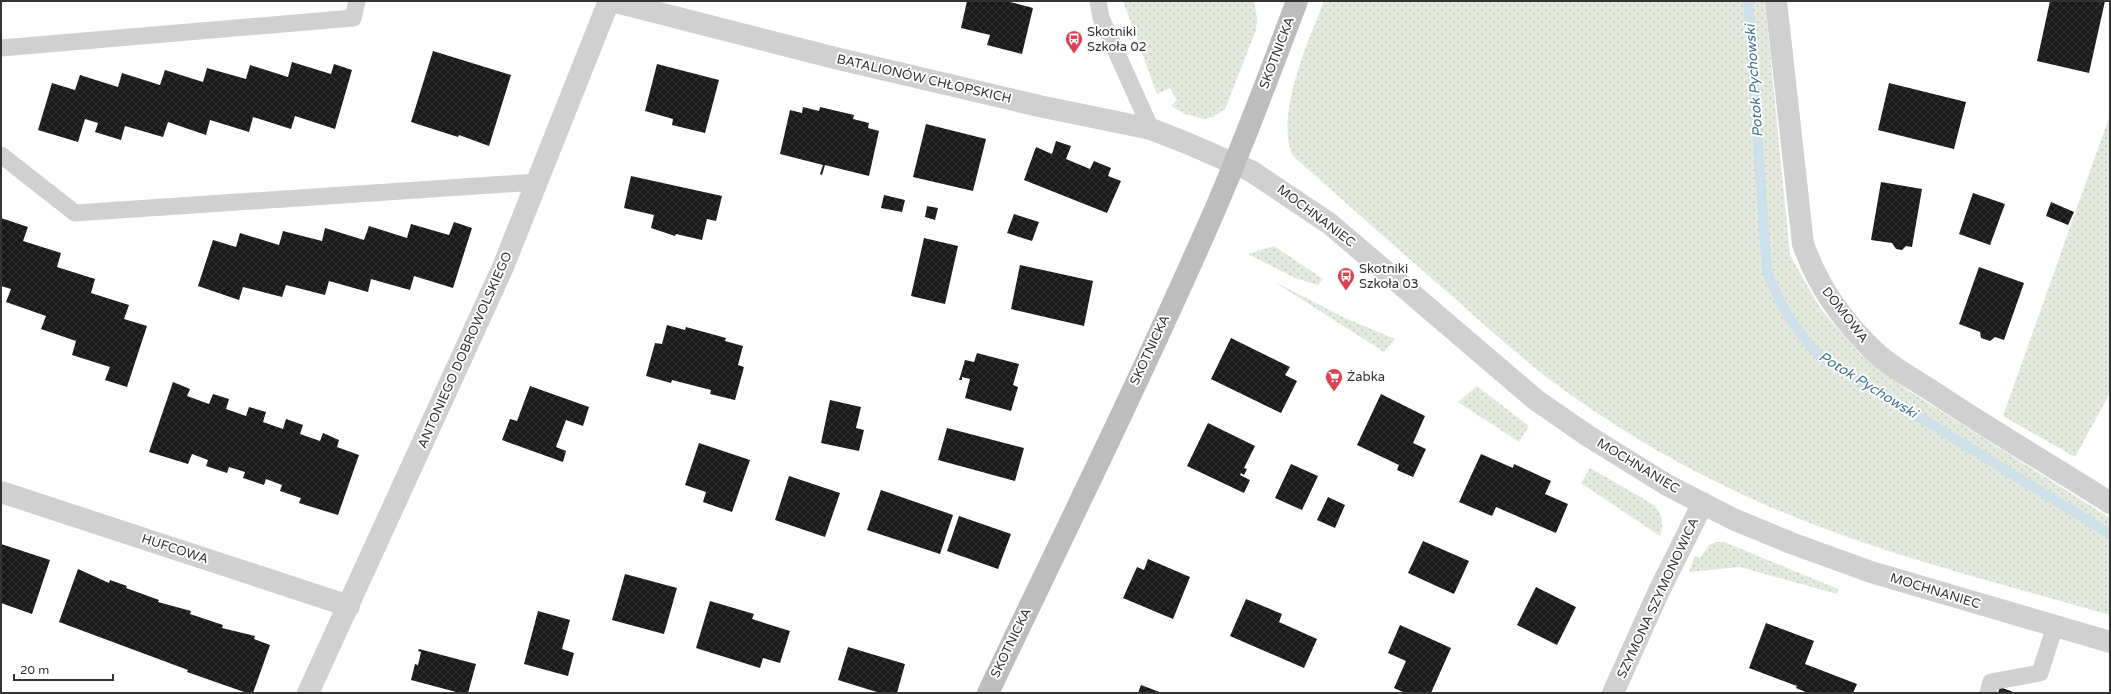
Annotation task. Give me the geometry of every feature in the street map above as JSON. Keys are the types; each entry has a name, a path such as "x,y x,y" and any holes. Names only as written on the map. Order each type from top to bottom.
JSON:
{"street":[{"name":"BATALIONÓW CHŁOPSKICH","path":"610,1 850,62 1039,106 1151,129 1234,165"},
{"name":"ANTONIEGO DOBROWOLSKIEGO","path":"308,693 503,267 610,1"},
{"name":"SKOTNICKA","path":"988,693 1103,453 1210,221 1234,165 1297,1"},
{"name":"DOMOWA","path":"1776,1 1803,244 1813,271 1832,303 1866,344 1890,363 1976,421 2110,503"},
{"name":"MOCHNANIEC","path":"1234,165 1251,171 1330,224 1553,412 1630,462 1702,503 1733,519 1791,543 1871,572 2110,642"},
{"name":"HUFCOWA","path":"1,492 348,606"},
{"name":"SZYMONA SZYMONOWICA","path":"1613,693 1659,591 1702,503"}],"lane":[{"path":"1,48 353,18 357,1"},
{"path":"1098,1 1102,18 1151,129"},
{"path":"1,155 75,213 537,182"},
{"path":"1988,693 1991,682 2040,673 2055,626"}],"shaded area":[{"path":"1123,1 1254,1 1257,18 1256,30 1225,109 1213,117 1204,119 1185,114 1171,106 1177,100 1170,88 1157,94"},
{"path":"1324,1 1765,1 1790,255 1820,308 1860,354 1906,389 2110,518 2110,615 1916,560 1821,528 1775,509 1705,476 1636,438 1592,410 1549,379 1496,335 1293,156 1288,139 1288,120 1291,100 1296,78 1310,36"},
{"path":"2110,115 2110,393 2075,457 2003,416"},
{"path":"1274,246 1323,279 1318,285 1295,278 1248,254"},
{"path":"1273,281 1345,318 1395,339 1384,352"},
{"path":"1477,386 1529,426 1519,442 1458,402"},
{"path":"1590,468 1654,505 1662,520 1660,536 1581,483"},
{"path":"1716,542 1724,542 1838,589 1837,594 1740,567 1689,572 1695,556 1700,558 1709,545"}],"building":[{"path":"967,1 1006,1 1033,8 1022,54 987,45 990,35 961,28"},
{"path":"2050,1 2105,1 2089,73 2037,61"},
{"path":"433,51 511,75 489,146 459,135 458,137 411,122"},
{"path":"292,62 331,74 334,64 352,70 335,129 295,116 291,129 253,117 249,132 210,120 206,135 168,122 163,137 125,126 121,140 95,132 98,123 85,119 78,142 38,130 52,83 75,90 80,75 118,87 122,73 160,85 165,70 203,82 207,68 246,79 250,65 288,77"},
{"path":"657,64 719,80 705,133 672,125 673,119 645,111"},
{"path":"1889,83 1966,102 1954,149 1878,130"},
{"path":"803,107 819,111 820,107 854,115 853,119 869,123 868,128 879,131 869,176 825,165 822,175 820,174 823,165 780,154 790,110 802,113"},
{"path":"926,124 986,139 973,191 913,177"},
{"path":"1056,141 1071,146 1066,159 1090,169 1094,161 1111,168 1108,176 1121,181 1107,213 1024,180 1036,147 1052,154"},
{"path":"631,176 722,196 716,221 707,219 702,240 676,234 675,236 651,228 654,215 624,208"},
{"path":"1881,182 1922,189 1912,247 1906,246 1902,250 1896,249 1892,243 1871,240"},
{"path":"1973,193 2005,204 1990,245 1959,234"},
{"path":"884,195 905,200 902,212 881,208"},
{"path":"2051,202 2074,212 2068,225 2046,216"},
{"path":"927,206 938,208 935,220 925,217"},
{"path":"1014,214 1039,222 1032,241 1007,233"},
{"path":"1,218 28,227 23,241 61,253 57,267 95,279 91,293 129,305 124,319 147,326 127,387 105,380 110,367 72,355 76,341 41,329 46,316 6,302 11,289 1,286"},
{"path":"454,222 472,228 453,288 414,276 410,290 371,279 368,292 329,281 325,295 286,285 282,297 243,287 239,300 198,286 213,240 236,247 240,233 279,245 283,231 322,241 325,228 364,240 369,226 407,238 411,224 449,235"},
{"path":"924,238 958,246 945,304 911,296"},
{"path":"1020,265 1093,281 1084,326 1011,309"},
{"path":"1979,267 2024,283 2004,340 1995,337 1990,341 1981,338 1980,332 1959,324"},
{"path":"667,325 685,330 686,327 726,338 725,341 743,346 738,365 744,367 735,400 710,394 711,390 672,380 671,383 646,376 655,343 662,344"},
{"path":"1231,338 1290,367 1285,375 1297,381 1281,413 1211,379"},
{"path":"977,353 1019,364 1013,385 1018,387 1011,411 965,398 970,379 962,377 962,380 959,380 965,360 974,362"},
{"path":"173,382 190,389 187,396 209,404 213,394 229,399 226,409 246,416 249,407 266,412 263,422 283,429 286,419 303,425 300,434 320,441 323,433 339,440 337,447 359,455 338,515 299,503 301,498 280,491 282,485 266,479 264,485 243,478 245,472 229,467 227,473 206,466 208,460 192,454 188,464 149,452"},
{"path":"530,386 589,407 583,426 566,420 556,447 566,451 563,462 502,440 510,419 517,421"},
{"path":"1381,394 1425,416 1413,443 1426,449 1413,477 1397,470 1399,465 1357,445"},
{"path":"830,400 861,407 856,428 864,430 859,451 821,443"},
{"path":"1208,423 1255,446 1244,468 1247,469 1244,475 1241,473 1240,475 1250,480 1244,493 1187,466"},
{"path":"947,428 1024,448 1015,481 938,460"},
{"path":"699,443 750,460 732,512 703,502 706,492 685,485"},
{"path":"1481,454 1513,468 1514,464 1551,481 1545,494 1568,504 1556,533 1496,507 1492,516 1459,502"},
{"path":"1291,464 1318,476 1302,510 1275,498"},
{"path":"789,476 840,493 825,537 775,520"},
{"path":"881,490 953,515 940,554 867,530"},
{"path":"1328,497 1345,505 1335,528 1317,520"},
{"path":"959,516 1011,534 998,569 947,551"},
{"path":"1423,541 1469,561 1454,594 1408,573"},
{"path":"1,544 50,560 32,614 1,603"},
{"path":"1148,559 1190,577 1173,619 1123,598 1137,567 1144,570"},
{"path":"78,569 109,583 110,580 127,586 126,588 159,600 158,602 191,611 190,614 223,625 222,628 255,636 254,639 270,645 253,693 247,693 187,672 188,670 59,622"},
{"path":"625,574 677,588 664,634 612,620"},
{"path":"1536,587 1576,607 1557,645 1517,625"},
{"path":"1246,599 1282,614 1279,622 1317,639 1304,668 1230,636"},
{"path":"710,601 754,614 752,619 790,631 780,663 763,658 760,668 696,648"},
{"path":"538,611 570,620 562,649 574,653 568,676 524,664"},
{"path":"1766,623 1814,641 1805,664 1857,684 1853,693 1808,693 1796,688 1797,686 1749,668"},
{"path":"1400,625 1451,648 1431,693 1405,693 1394,688 1406,661 1388,653"},
{"path":"848,647 905,664 897,693 880,693 838,680"},
{"path":"419,649 476,664 468,693 460,693 411,680 415,664 418,665 421,652 418,651"},
{"path":"1141,685 1162,693 1138,693"},
{"path":"2000,687 2016,693 1998,693"}],"waterway":[{"name":"Potok Pychowski","path":"1748,1 1767,272 1783,307 1795,326 1810,346 1820,356 2110,534"}],"place":[{"name":"Skotniki Szkoła 02","path":"1074,54"},
{"name":"Skotniki Szkoła 03","path":"1346,291"},
{"name":"Żabka","path":"1334,392"}]}
